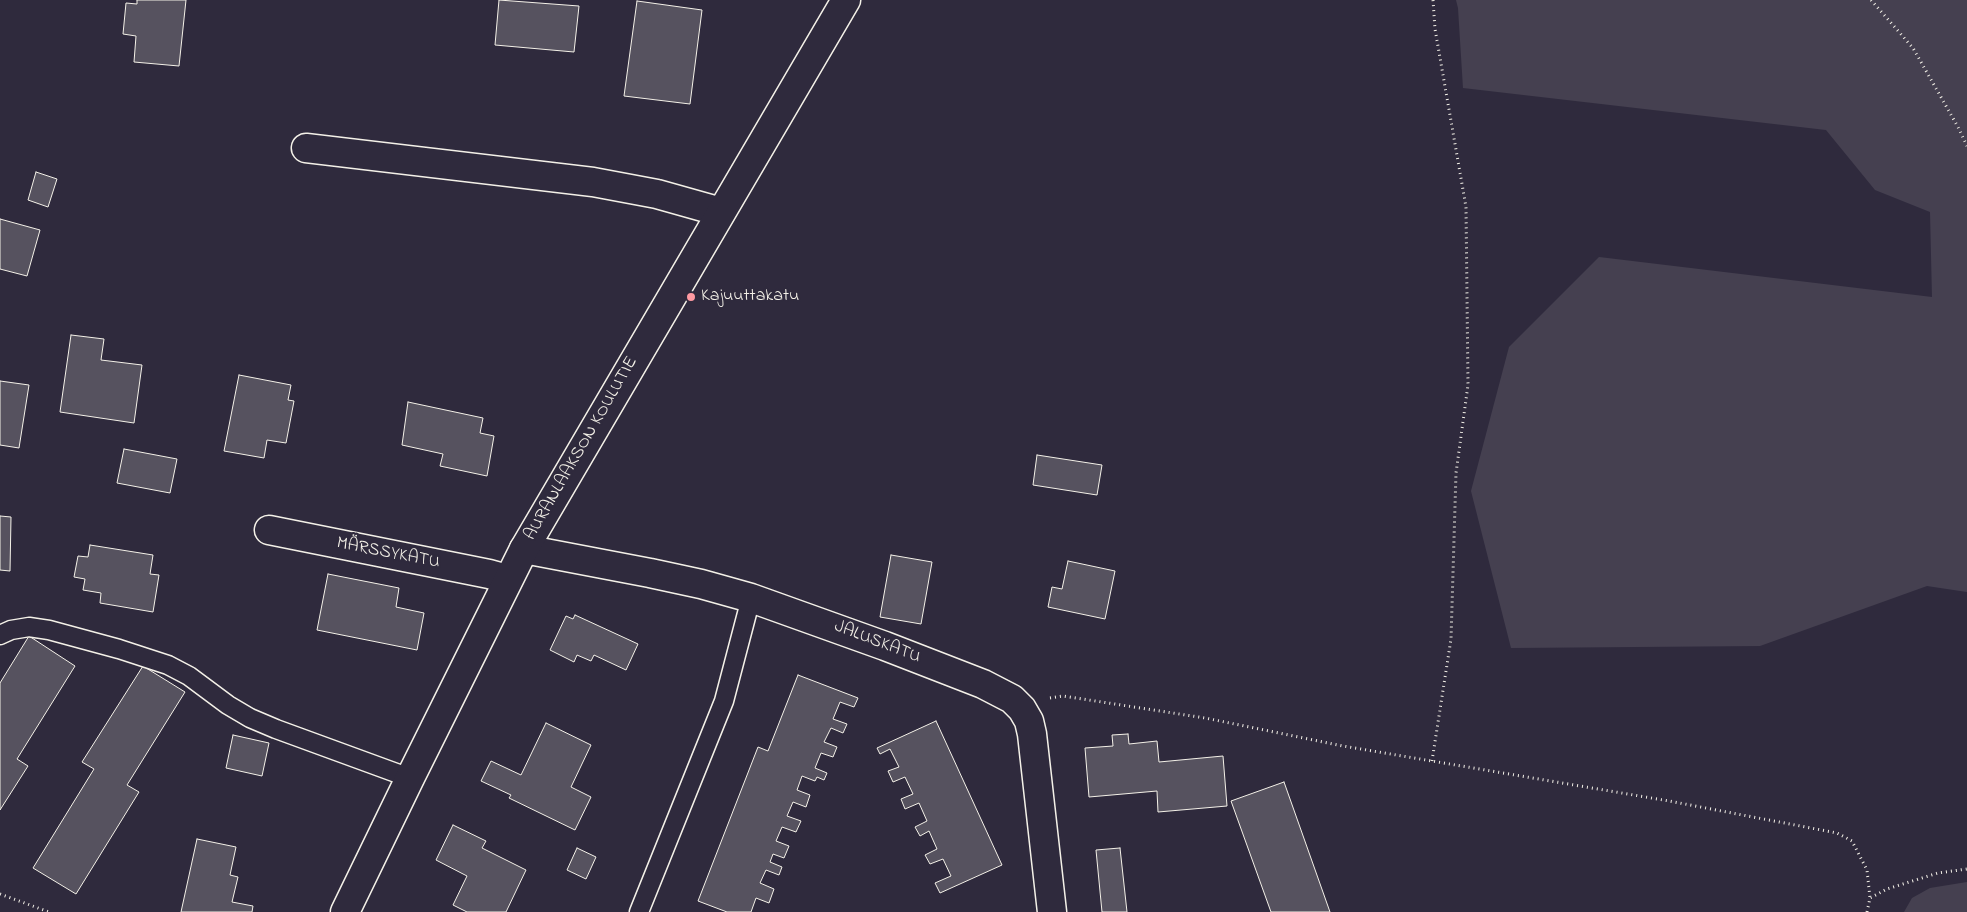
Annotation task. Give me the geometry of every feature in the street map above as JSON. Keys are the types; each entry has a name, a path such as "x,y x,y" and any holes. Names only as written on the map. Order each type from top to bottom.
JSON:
{"street":[{"name":"AURANLAAKSON KOULUTIE","path":"345,912 507,579 846,0"},
{"path":"306,148 593,182 657,194 721,212"},
{"name":"MÄRSSYKATU","path":"269,530 507,579"},
{"name":"JALUSKATU","path":"524,549 650,572 751,598 885,646 983,684 1012,699 1022,709"},
{"path":"1022,709 1028,721 1035,750 1052,912"}],"lane":[{"path":"639,912 724,700 751,598"},
{"path":"0,635 11,630 29,627 49,630 119,649 168,665 189,676 228,705 250,718 410,778"}],"path":[{"path":"1432,761 1451,639 1456,473 1468,386 1466,207 1435,29 1433,0"},
{"path":"1871,0 1913,48 1958,126 1967,146"},
{"path":"1022,709 1034,702 1063,696 1205,718 1342,746 1669,801 1837,833 1852,841 1868,870 1870,898 1867,912"},
{"path":"1870,898 1905,882 1938,873 1967,869"},
{"path":"0,894 49,912"}],"shaded area":[{"path":"1456,0 1967,0 1967,592 1927,586 1760,646 1511,648 1471,491 1509,347 1599,257 1932,297 1930,212 1875,190 1826,130 1463,88"},
{"path":"1967,882 1967,912 1904,912 1912,898 1930,888"}],"building":[{"path":"137,0 186,0 179,66 134,62 136,36 123,34 126,3 137,4"},
{"path":"499,0 579,6 574,52 495,45"},
{"path":"637,1 702,10 690,104 624,96"},
{"path":"36,172 57,179 48,207 28,200"},
{"path":"0,219 40,230 27,276 0,269"},
{"path":"71,335 104,339 101,360 142,365 134,423 60,412"},
{"path":"239,375 291,385 288,400 294,401 286,443 267,440 264,458 224,451"},
{"path":"0,381 29,385 19,448 0,445"},
{"path":"408,402 483,418 480,433 494,436 487,476 440,466 443,454 402,445"},
{"path":"124,449 177,459 170,493 117,483"},
{"path":"1037,455 1102,465 1097,495 1033,485"},
{"path":"0,516 11,517 10,571 0,570"},
{"path":"90,545 153,555 150,574 159,575 153,612 100,603 101,593 83,590 85,579 74,577 78,556 88,557"},
{"path":"891,555 932,562 921,624 880,617"},
{"path":"1068,561 1115,571 1105,619 1048,607 1052,587 1062,589"},
{"path":"328,574 399,588 396,607 424,613 417,650 317,630"},
{"path":"575,615 638,644 626,670 594,655 591,661 577,655 574,662 550,650 566,616 573,619"},
{"path":"29,636 75,666 17,759 28,766 0,810 0,683"},
{"path":"143,666 185,692 127,785 139,792 76,894 33,868 94,769 82,762"},
{"path":"798,675 858,698 854,707 840,702 833,719 847,724 843,733 831,728 824,742 837,747 833,757 821,753 815,768 827,773 824,780 817,777 815,781 802,776 797,790 810,795 806,807 793,802 787,816 801,821 796,832 782,827 776,841 789,846 784,858 773,854 770,862 782,867 779,875 766,870 760,883 774,889 769,903 756,898 751,912 727,912 698,901 758,747 768,751"},
{"path":"936,721 1002,865 940,893 935,883 951,876 943,859 930,864 925,855 937,849 929,831 920,836 915,827 927,821 919,803 905,809 901,799 913,794 905,777 893,782 888,771 899,767 890,749 880,754 877,748"},
{"path":"546,723 591,745 571,787 591,797 575,830 509,798 511,795 481,781 491,761 521,775"},
{"path":"1128,734 1129,744 1157,741 1159,762 1223,756 1227,806 1158,812 1157,791 1089,797 1085,748 1113,746 1112,735"},
{"path":"233,735 269,743 262,776 226,768"},
{"path":"1284,782 1330,912 1271,912 1231,801"},
{"path":"453,825 486,841 482,848 526,870 506,912 467,912 453,905 467,876 436,860"},
{"path":"197,839 236,847 230,875 238,877 232,902 253,906 252,912 181,912"},
{"path":"577,848 596,857 586,879 567,870"},
{"path":"1120,848 1127,912 1102,912 1096,850"}],"place":[{"name":"Kajuuttakatu","path":"691,297"}]}
